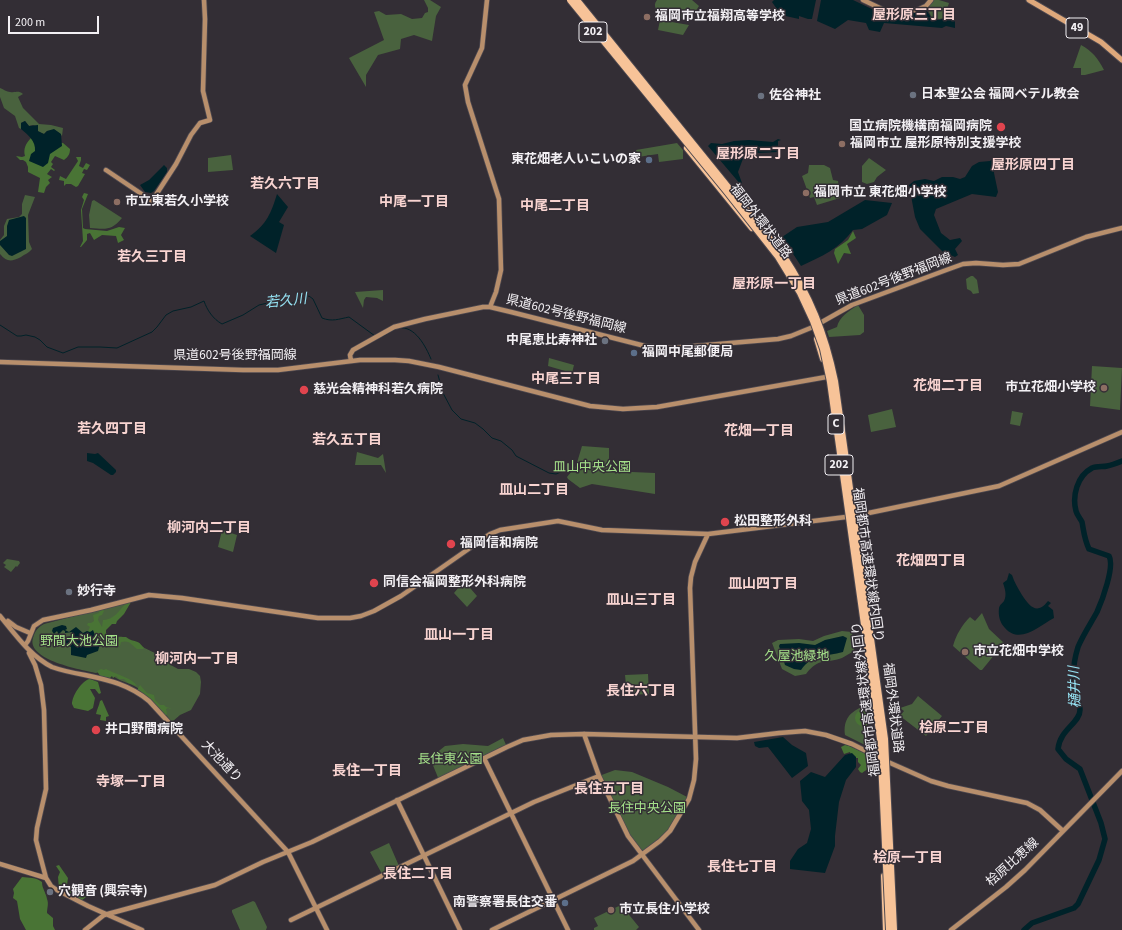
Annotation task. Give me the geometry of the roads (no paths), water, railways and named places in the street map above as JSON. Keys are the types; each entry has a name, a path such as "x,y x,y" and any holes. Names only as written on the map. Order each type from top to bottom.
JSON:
{"highway":[{"name":"福岡外環状道路","path":"568,0 622,62 783,257 803,288 819,324 828,353 847,516 869,672 879,758 887,930"},
{"name":"福岡都市高速環状線内回り","path":"568,0 727,192 778,257 800,293 818,335 830,382 880,739 887,930"},
{"name":"福岡外環状道路","path":"577,0 622,62 772,253 799,294 813,327 830,376 854,516 884,724 888,762 894,930"},
{"name":"福岡都市高速環状線外回り","path":"577,0 774,243 794,272 811,304 823,334 835,381 885,738 894,930"}],"main road":[{"name":"49","path":"1029,0 1101,42 1122,60"}],"street":[{"path":"106,170 152,201 176,164 191,135 200,123 210,120 203,91 205,19 204,0"},
{"path":"487,0 482,48 465,85 468,102 499,199 501,270 496,292 490,307"},
{"path":"863,0 884,10 917,10 926,6 931,0"},
{"name":"県道602号後野福岡線","path":"0,362 278,370 351,361 350,355 353,350 394,327 469,310 490,307 645,346 671,348 770,340 792,336 819,324 852,305 963,264 1019,264 1086,237 1122,228"},
{"path":"351,361 409,361 439,367 590,406 623,409 657,407 830,376"},
{"path":"142,930 88,906 57,890 51,886 46,878 36,840 37,828 46,789 42,694 39,675 24,645 28,641 34,626 43,620 87,611 149,595 182,598 318,618 361,616 374,611 401,596 490,534 500,530 558,521 602,530 708,534 854,516 999,486 1122,432"},
{"path":"492,930 642,856 670,831 689,799 694,780 696,759 690,588 695,562 708,534"},
{"path":"856,584 864,583"},
{"path":"0,616 16,627 30,633"},
{"name":"大池通り","path":"0,616 33,654 52,667 66,672 114,681 142,695 288,852 327,930"},
{"path":"869,672 876,671"},
{"path":"85,930 107,914 215,885 288,852 523,740 540,736 584,734 737,738 779,732 805,731 826,735 852,744 909,772 948,786 1027,803 1040,810 1063,831"},
{"path":"584,734 599,776 628,836 699,930"},
{"path":"484,758 568,930"},
{"name":"桧原比恵線","path":"951,930 1015,879 1122,771"},
{"path":"291,920 534,802 599,776"},
{"path":"397,800 460,930"},
{"path":"0,864 46,878"}],"water":[{"path":"774,0 816,0 812,19 799,16 799,19 781,15 772,2"},
{"path":"821,0 853,0 874,10 886,13 927,11 932,19 939,20 952,16 955,21 955,28 946,26 942,28 884,23 880,32 869,30 866,23 848,20 835,29 817,21"},
{"path":"25,121 29,126 38,125 38,131 44,134 47,131 54,129 61,134 62,146 50,154 48,163 43,167 29,161 31,154 35,151 35,147 31,138 21,129 21,123"},
{"path":"778,139 781,140 778,141 778,152 758,153 744,156 738,172 742,183 741,185 708,146 711,143 722,144 734,141 749,140 773,142"},
{"path":"995,157 994,173 998,192 996,197 972,194 936,209 934,215 941,233 950,240 960,238 962,241 955,249 958,255 955,257 943,252 920,229 915,217 909,185 914,181 925,179 934,181 942,177 953,177 960,179 965,177 972,166 979,162 990,161"},
{"path":"164,165 167,168 167,172 154,191 151,193 145,192 140,185 149,180"},
{"path":"277,194 288,207 279,222 284,225 276,253 250,236 261,227 268,218"},
{"path":"865,200 892,203 887,215 862,229 853,230 836,247 801,266 782,237 797,227 828,222"},
{"path":"24,216 26,218 26,249 12,256 9,255 0,245 0,241 7,236 7,226 9,220"},
{"path":"87,453 98,453 116,470 116,472 111,475 93,463 87,461"},
{"path":"1009,573 1012,575 1022,595 1031,606 1034,608 1040,608 1048,601 1051,603 1048,606 1053,610 1054,618 1030,632 1017,635 1011,633 1003,626 999,617 999,607 1004,601 1005,590 1003,583 1007,580"},
{"path":"62,625 66,626 67,629 65,630 69,632 76,627 83,633 93,630 95,635 99,638 100,644 98,651 87,655 86,658 71,655 71,647 69,646 72,643 65,644 64,641 67,637 72,636 72,632 65,633 63,630 56,637 58,633 57,631 54,634 52,631 53,628"},
{"path":"843,636 847,638 843,652 815,658 801,670 785,665 779,646 780,644 799,643 815,645 825,640"},
{"path":"783,737 792,745 806,753 808,766 792,778 768,747 759,748 755,746 754,742"},
{"path":"852,753 856,757 856,767 846,780 839,802 835,846 825,873 790,869 790,861 798,849 807,843 811,829 809,810 802,801 800,781 811,772 825,777 845,755"}],"waterway":[{"name":"若久川","path":"0,325 17,336 26,335 35,337 47,347 63,353 78,347 117,348 152,332 166,315 173,311 191,307 204,301 211,314 222,324 243,315 259,305 272,302 289,304 309,296 313,299 322,318 332,320 349,317 375,336"},
{"name":"若久川","path":"383,336 398,328 410,330 415,333 423,343 431,359"},
{"name":"若久川","path":"438,375 443,393 452,410 461,419 475,423 492,438 501,441 512,450 516,456 549,473 556,474 568,469"},
{"name":"樋井川","path":"1024,930 1032,923 1074,908 1078,904 1099,860 1105,839 1101,823 1080,769 1066,759 1058,749 1062,736 1079,715 1080,708 1074,679 1075,657 1078,647 1097,612 1105,592 1110,567 1109,556 1089,549 1082,522 1076,511 1075,493 1079,481 1092,468 1109,466 1122,461"}],"place":[{"name":"福岡市立福翔高等学校","path":"647,17"},
{"name":"日本聖公会 福岡ベテル教会","path":"913,95"},
{"name":"佐谷神社","path":"761,96"},
{"name":"国立病院機構南福岡病院","path":"1001,127"},
{"name":"福岡市立 屋形原特別支援学校","path":"842,144"},
{"name":"東花畑老人いこいの家","path":"649,160"},
{"name":"福岡市立 東花畑小学校","path":"806,193"},
{"name":"市立東若久小学校","path":"117,202"},
{"name":"中尾恵比寿神社","path":"605,341"},
{"name":"福岡中尾郵便局","path":"634,353"},
{"name":"市立花畑小学校","path":"1104,388"},
{"name":"慈光会精神科若久病院","path":"304,390"},
{"name":"松田整形外科","path":"725,522"},
{"name":"福岡信和病院","path":"451,544"},
{"name":"同信会福岡整形外科病院","path":"374,583"},
{"name":"妙行寺","path":"69,592"},
{"name":"市立花畑中学校","path":"965,652"},
{"name":"井口野間病院","path":"96,730"},
{"name":"穴観音 (興宗寺)","path":"50,892"},
{"name":"南警察署長住交番","path":"565,903"},
{"name":"市立長住小学校","path":"611,910"}],"district":[{"name":"屋形原三丁目","path":"914,16"},
{"name":"屋形原二丁目","path":"758,155"},
{"name":"屋形原四丁目","path":"1033,166"},
{"name":"若久六丁目","path":"285,185"},
{"name":"中尾一丁目","path":"414,203"},
{"name":"中尾二丁目","path":"555,207"},
{"name":"若久三丁目","path":"152,258"},
{"name":"屋形原一丁目","path":"774,285"},
{"name":"中尾三丁目","path":"566,380"},
{"name":"花畑二丁目","path":"948,387"},
{"name":"若久四丁目","path":"112,430"},
{"name":"花畑一丁目","path":"759,432"},
{"name":"若久五丁目","path":"347,441"},
{"name":"皿山二丁目","path":"534,491"},
{"name":"柳河内二丁目","path":"209,529"},
{"name":"花畑四丁目","path":"931,562"},
{"name":"皿山四丁目","path":"763,585"},
{"name":"皿山三丁目","path":"641,601"},
{"name":"皿山一丁目","path":"459,636"},
{"name":"柳河内一丁目","path":"197,660"},
{"name":"長住六丁目","path":"641,692"},
{"name":"桧原二丁目","path":"954,729"},
{"name":"長住一丁目","path":"367,772"},
{"name":"寺塚一丁目","path":"131,783"},
{"name":"長住五丁目","path":"609,790"},
{"name":"桧原一丁目","path":"908,859"},
{"name":"長住七丁目","path":"742,868"},
{"name":"長住二丁目","path":"418,875"}],"park label":[{"name":"皿山中央公園","path":"592,468"},
{"name":"野間大池公園","path":"79,642"},
{"name":"久屋池緑地","path":"797,657"},
{"name":"長住東公園","path":"450,760"},
{"name":"長住中央公園","path":"647,809"}]}
